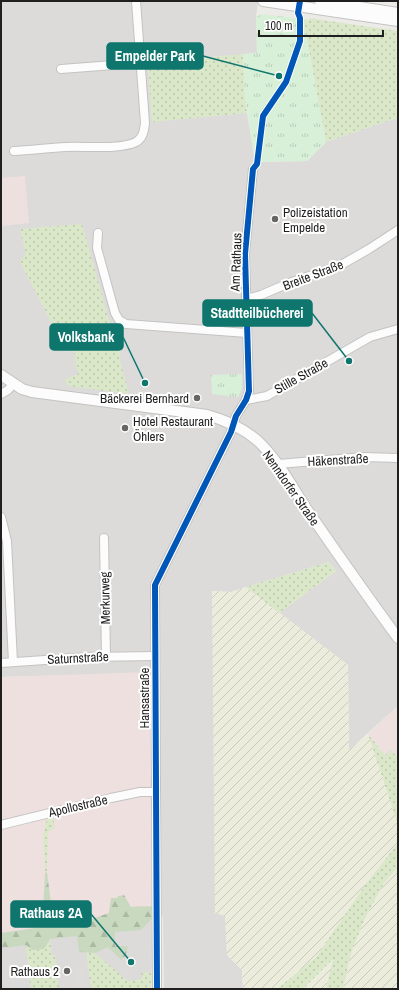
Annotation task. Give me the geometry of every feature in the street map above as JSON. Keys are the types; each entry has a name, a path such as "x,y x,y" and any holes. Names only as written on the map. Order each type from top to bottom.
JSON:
{"street":[{"path":"14,151 67,147 94,148 129,145 138,141 143,134 145,123 136,1"},
{"path":"263,1 398,21"},
{"path":"320,1 398,13"},
{"path":"61,69 140,63"},
{"name":"Am Rathaus","path":"233,424 246,400 249,391 245,254 253,169"},
{"name":"Breite Straße","path":"246,299 261,295 289,283 341,265 398,230"},
{"path":"98,233 96,248 114,313 119,320 126,324 247,332"},
{"name":"Stille Straße","path":"246,400 267,396 370,337 398,329"},
{"name":"Nenndorfer Straße","path":"1,375 22,389 32,392 207,415 233,424 257,441 278,464 294,491 324,535 398,638"},
{"path":"1,394 8,390 13,384"},
{"name":"Hansastraße","path":"157,989 154,585 231,432 233,424"},
{"name":"Häkenstraße","path":"278,464 364,457 398,458"},
{"path":"1,517 7,541 5,572 13,662"},
{"name":"Merkurweg","path":"104,538 106,657"},
{"name":"Saturnstraße","path":"1,663 106,657 155,656"},
{"name":"Apollostraße","path":"1,825 106,799 140,792 155,792"}],"shaded area":[{"path":"1,1 258,1 256,17 257,53 148,63 152,121 247,113 255,162 307,161 326,142 397,118 398,115 398,706 349,750 348,665 279,613 336,571 329,562 231,592 212,591 227,955 242,970 243,989 164,989 163,916 153,922 151,989 1,989 1,937 153,921 150,673 1,677"},
{"path":"25,176 29,223 1,226 1,178"},
{"path":"150,672 153,921 1,937 1,677"},
{"path":"398,706 398,758 391,750 385,755 368,734"},
{"path":"77,968 83,970 85,989 79,989"}],"green space":[{"path":"262,14 303,19 326,142 307,161 255,162 245,97 243,54 257,53 256,17"},
{"path":"309,18 398,31 397,118 326,142 303,19 309,20"},
{"path":"243,54 247,113 152,122 148,63"},
{"path":"82,224 112,331 121,332 120,360 129,394 68,386 65,380 79,373 75,365 77,364 74,359 76,358 73,351 68,352 66,347 64,347 20,262 26,253 20,229"},
{"path":"242,374 242,388 238,397 212,394 211,375"},
{"path":"329,562 336,571 279,613 246,587"},
{"path":"246,587 348,665 349,750 368,734 398,825 398,843 366,884 316,957 277,989 243,989 242,970 227,955 225,916 215,913 212,591 231,592"},
{"path":"368,734 385,755 391,750 398,758 398,825"},
{"path":"47,818 54,818 54,828 48,832 47,872 45,873 43,837"},
{"path":"398,843 398,867 384,883 365,918 350,956 343,989 326,989 333,959 303,989 277,989 316,957 366,884"},
{"path":"398,867 398,989 343,989 350,956 365,918 384,883"},
{"path":"47,872 54,927 78,924 109,913 111,898 117,898 118,896 124,895 131,907 154,906 153,918 141,930 115,932 115,946 128,946 126,955 121,960 108,947 95,953 79,952 77,936 50,939 44,949 33,950 26,945 3,948 1,933 42,927 45,873"},
{"path":"50,939 52,955 55,955 59,989 31,989 26,945 33,950"},
{"path":"86,952 95,953 128,981 142,979 141,973 152,972 151,988 91,989"},
{"path":"333,959 326,989 303,989"}],"cycle path":[{"path":"157,989 155,585 231,432 236,416 246,400 249,391 245,254 253,169 257,164 263,116 286,82 300,41 300,18 298,13 300,1"}],"place":[{"name":"Empelder Park","path":"279,76"},
{"name":"Polizeistation Empelde","path":"275,219"},
{"name":"Stadtteilbücherei","path":"349,361"},
{"name":"Volksbank","path":"145,383"},
{"name":"Bäckerei Bernhard","path":"197,398"},
{"name":"Hotel Restaurant Öhlers","path":"125,428"},
{"name":"Rathaus 2A","path":"131,962"},
{"name":"Rathaus 2","path":"67,971"}]}
